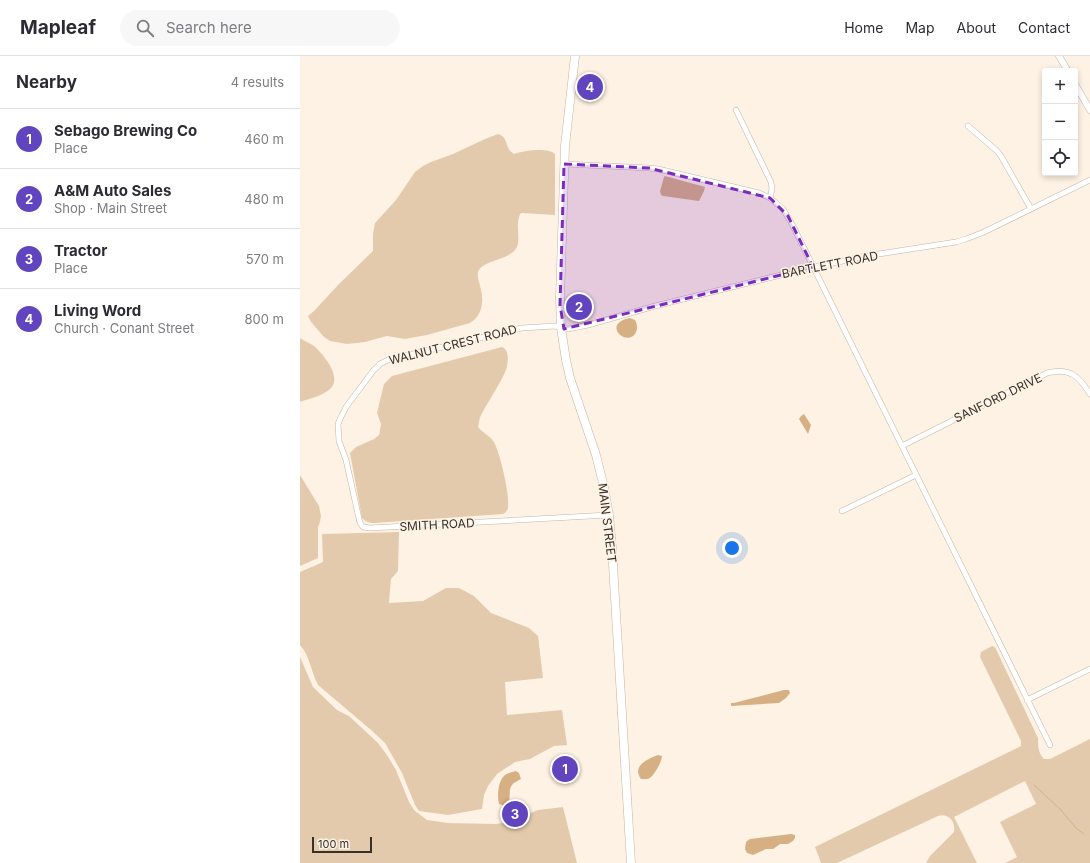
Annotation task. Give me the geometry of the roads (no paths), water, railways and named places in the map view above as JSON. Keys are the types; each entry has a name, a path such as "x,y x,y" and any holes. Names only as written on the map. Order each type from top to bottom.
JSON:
{"highway":[{"name":"MAIN STREET","path":"575,56 564,164 560,291 561,328 570,378 596,455 609,516 631,863"}],"street":[{"path":"1059,56 1066,68"},
{"path":"1078,89 1090,110"},
{"path":"736,110 771,182 772,189 770,198"},
{"path":"968,126 1001,156 1031,209"},
{"path":"564,164 644,167 658,169 758,193 770,198 783,209 814,267 1050,745"},
{"name":"BARTLETT ROAD","path":"561,328 568,329 588,325 655,306 814,267 866,256 961,241 984,232 1090,180"},
{"name":"WALNUT CREST ROAD","path":"338,433 338,424 346,407 373,371 385,361 509,331 525,328 555,326 561,328"},
{"name":"SANFORD DRIVE","path":"902,446 1047,373 1062,371 1074,374 1085,385 1090,394"},
{"name":"SMITH ROAD","path":"338,433 338,441 346,460 360,523 366,528 609,516"},
{"path":"842,511 916,475"},
{"path":"1027,700 1090,668"}],"waterway":[{"path":"1034,785 1061,810 1076,828 1084,834"}],"place":[{"name":"Living Word","path":"590,87"},
{"name":"A&M Auto Sales","path":"579,307"},
{"name":"Sebago Brewing Co","path":"565,769"},
{"name":"Tractor","path":"515,814"}]}
